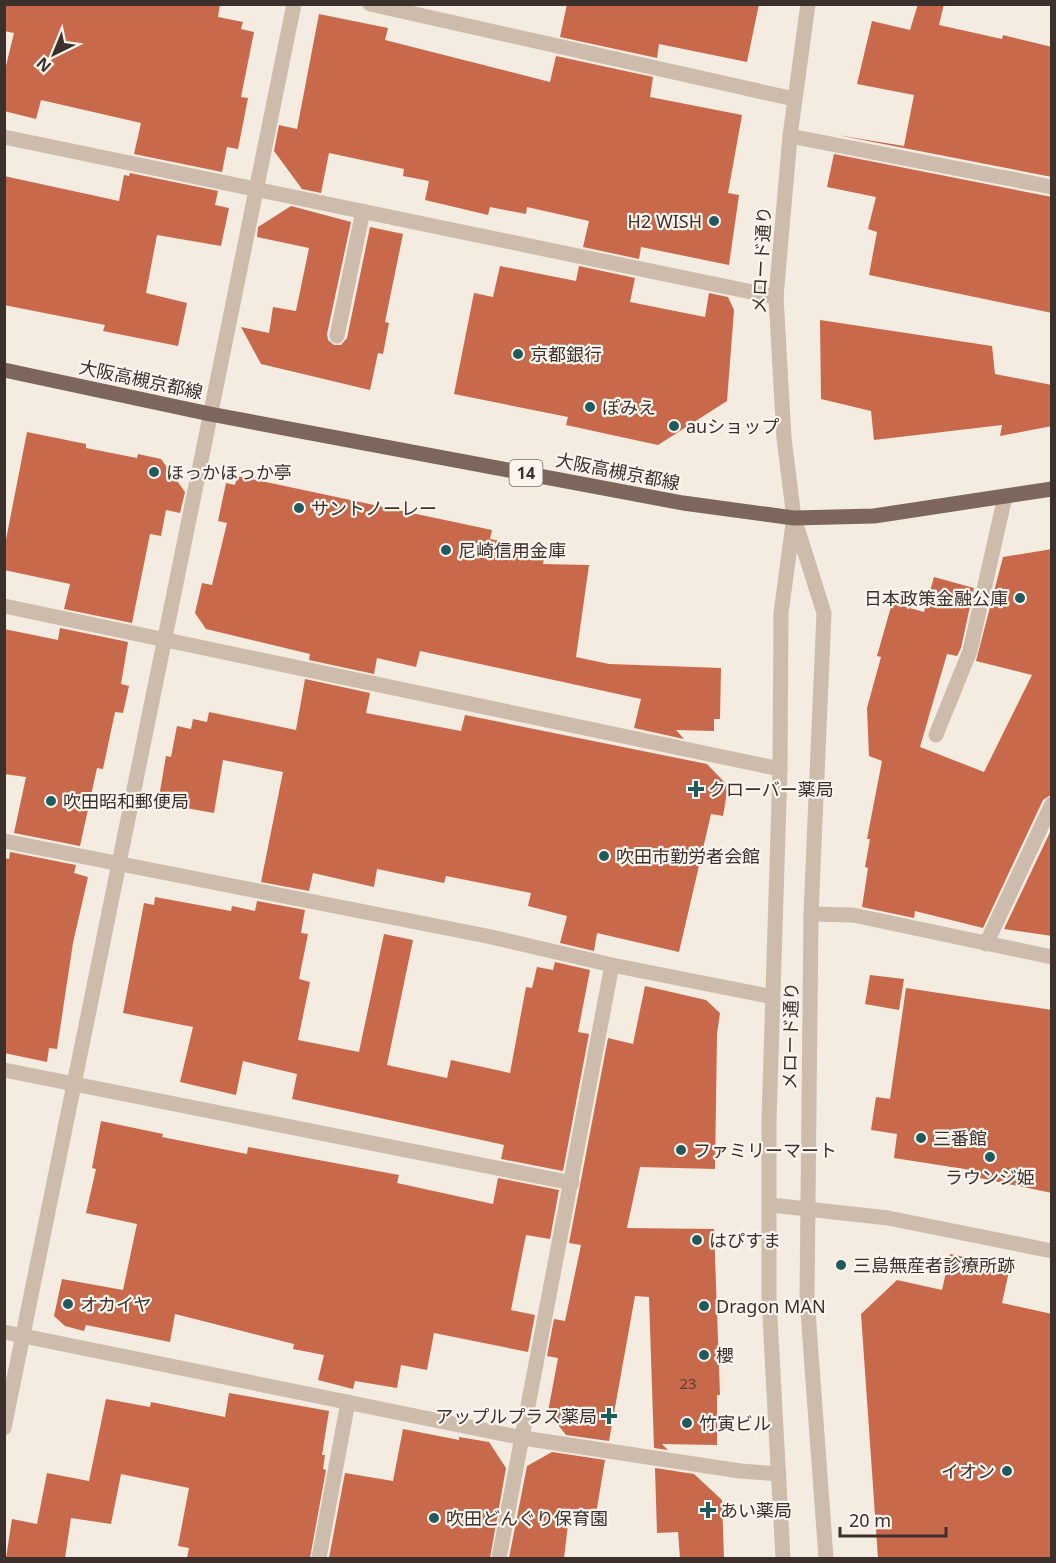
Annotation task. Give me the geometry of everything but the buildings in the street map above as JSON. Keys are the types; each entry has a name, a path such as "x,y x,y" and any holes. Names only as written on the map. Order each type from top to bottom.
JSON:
{"main road":[{"name":"大阪高槻京都線","path":"4,370 210,414 683,503 794,518 874,516 1052,489"}],"street":[{"path":"4,1428 294,4"},
{"path":"370,4 794,99"},
{"name":"メロード通り","path":"808,4 794,99 776,297 784,438 794,518 824,613 811,914 807,1298 826,1558"},
{"path":"790,136 1052,187"},
{"path":"4,137 776,297"},
{"path":"337,336 363,211"},
{"path":"936,735 970,651 1005,497"},
{"name":"メロード通り","path":"783,1558 769,1299 771,1205 769,1120 780,769 781,613 794,518"},
{"path":"4,606 780,769"},
{"path":"986,944 1052,804"},
{"path":"4,841 487,936 612,966 773,997"},
{"path":"811,914 853,915 1052,957"},
{"path":"500,1558 612,966"},
{"path":"4,1070 572,1183"},
{"path":"771,1205 888,1218 1052,1251"},
{"path":"4,1332 523,1438 740,1472 779,1474"},
{"path":"319,1558 348,1402"}],"place":[{"name":"H2 WISH","path":"714,221"},
{"name":"京都銀行","path":"518,354"},
{"name":"ぽみえ","path":"590,407"},
{"name":"auショップ","path":"674,426"},
{"name":"ほっかほっか亭","path":"154,472"},
{"name":"サントノーレー","path":"299,508"},
{"name":"尼崎信用金庫","path":"446,550"},
{"name":"日本政策金融公庫","path":"1020,598"},
{"name":"クローバー薬局","path":"696,789"},
{"name":"吹田昭和郵便局","path":"51,801"},
{"name":"吹田市勤労者会館","path":"604,856"},
{"name":"三番館","path":"921,1138"},
{"name":"ファミリーマート","path":"681,1150"},
{"name":"ラウンジ姫","path":"990,1157"},
{"name":"はぴすま","path":"697,1240"},
{"name":"三島無産者診療所跡","path":"841,1265"},
{"name":"オカイヤ","path":"68,1304"},
{"name":"Dragon MAN","path":"704,1306"},
{"name":"櫻","path":"704,1355"},
{"name":"アップルプラス薬局","path":"609,1416"},
{"name":"竹寅ビル","path":"687,1423"},
{"name":"イオン","path":"1007,1471"},
{"name":"あい薬局","path":"708,1510"},
{"name":"吹田どんぐり保育園","path":"434,1518"}]}
